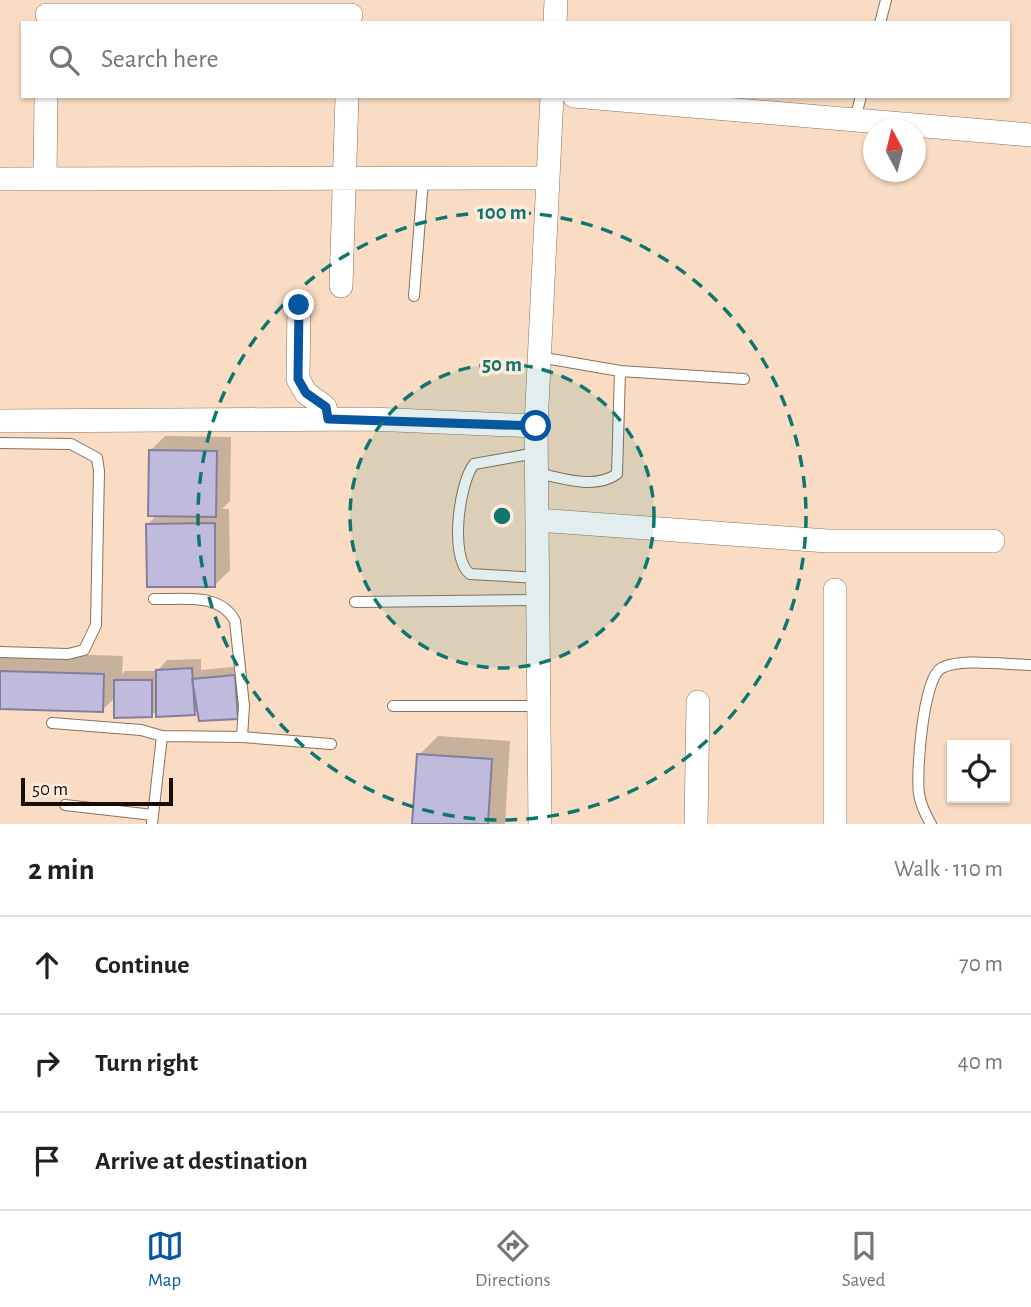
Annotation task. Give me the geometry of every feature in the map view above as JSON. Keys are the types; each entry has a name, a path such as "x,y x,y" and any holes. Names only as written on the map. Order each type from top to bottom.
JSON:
{"street":[{"path":"555,21 556,0"},
{"path":"46,12 351,13"},
{"path":"44,178 46,98"},
{"path":"341,286 347,98"},
{"path":"540,824 536,426 552,98"},
{"path":"598,98 1031,135"},
{"path":"0,179 548,178"},
{"path":"299,305 298,379 306,393 326,407 328,419"},
{"path":"0,421 328,419 536,426"},
{"path":"537,520 827,541 993,541"},
{"path":"835,590 835,824"},
{"path":"696,824 698,702"}],"lane":[{"path":"881,21 886,0"},
{"path":"855,119 860,98"},
{"path":"414,296 423,180"},
{"path":"539,357 620,371 744,379"},
{"path":"538,589 470,574 461,562 461,488 474,464 537,463 586,482 608,480 617,474 620,371"},
{"path":"0,443 71,444 97,458 99,471 96,625 91,638 84,650 68,654 0,652"},
{"path":"355,602 538,589"},
{"path":"154,599 218,602 228,609 235,621 242,694 242,737"},
{"path":"931,824 922,809 918,791 925,697 931,679 941,668 959,663 1031,665"},
{"path":"393,706 537,706"},
{"path":"52,723 141,730 162,736 242,737 331,744"},
{"path":"65,805 153,819 162,736"}],"building":[{"path":"149,450 217,451 216,517 148,516"},
{"path":"215,523 215,587 147,587 146,524"},
{"path":"192,668 195,715 156,717 156,670"},
{"path":"0,671 104,674 103,712 0,709"},
{"path":"235,675 238,719 199,721 192,679"},
{"path":"114,680 152,680 152,717 114,718"},
{"path":"417,754 492,759 488,824 412,824"}],"route":[{"path":"299,305 298,379 306,393 326,407 328,419 536,426"}]}
